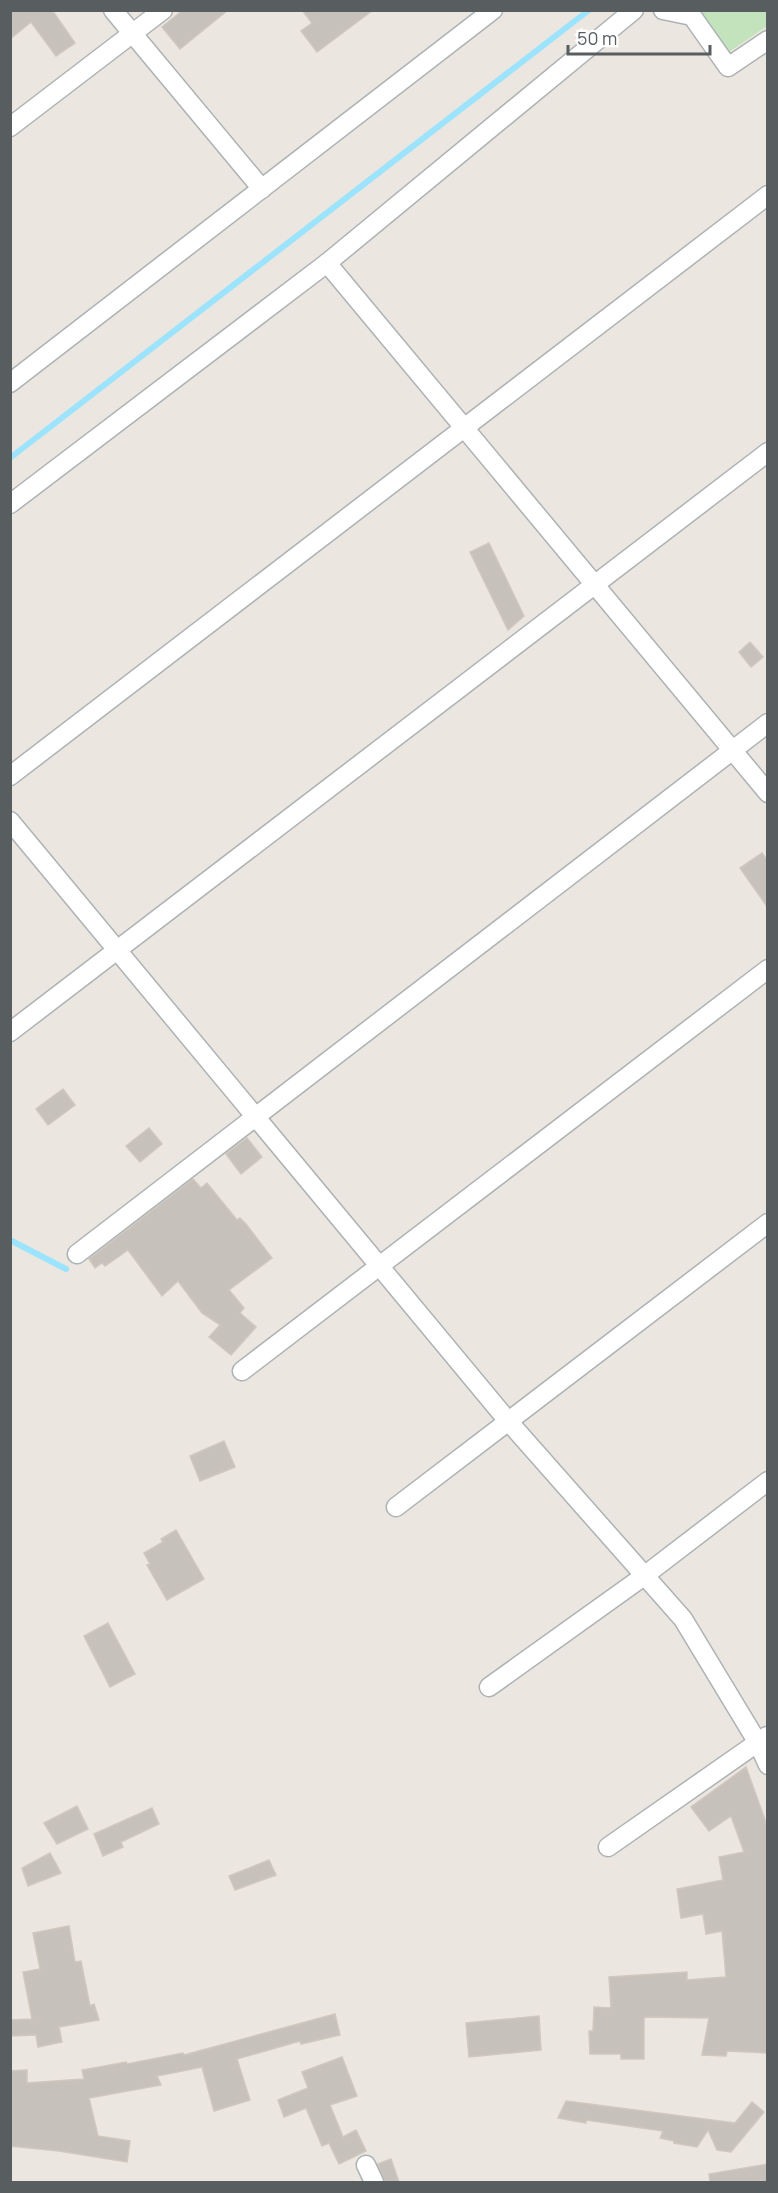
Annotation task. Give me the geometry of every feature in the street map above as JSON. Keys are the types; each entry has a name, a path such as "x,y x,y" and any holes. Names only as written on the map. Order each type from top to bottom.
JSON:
{"street":[{"path":"113,10 262,189"},
{"path":"10,128 163,10"},
{"path":"10,383 493,10"},
{"path":"10,504 327,263 634,10"},
{"path":"663,10 692,16 728,67 768,40"},
{"path":"10,776 768,195"},
{"path":"327,263 768,793"},
{"path":"10,1032 768,452"},
{"path":"77,1254 768,723"},
{"path":"10,821 508,1421 682,1619 763,1739 768,1765"},
{"path":"242,1371 768,969"},
{"path":"396,1507 768,1224"},
{"path":"489,1687 644,1576 768,1481"},
{"path":"608,1847 763,1739"},
{"path":"366,2165 374,2182"}],"green space":[{"path":"683,11 767,11 767,26 729,52"}],"building":[{"path":"10,10 52,10 75,43 56,56 31,22 10,39"},
{"path":"183,10 228,10 180,49 162,27"},
{"path":"302,10 373,10 317,52 301,31 312,23"},
{"path":"489,543 524,616 508,630 470,552"},
{"path":"750,642 763,657 751,667 739,652"},
{"path":"762,853 768,861 768,908 740,868"},
{"path":"63,1089 75,1105 48,1125 36,1109"},
{"path":"149,1128 162,1144 140,1162 126,1146"},
{"path":"247,1138 262,1157 241,1174 226,1154"},
{"path":"193,1179 201,1188 207,1183 237,1220 240,1218 246,1224 272,1258 229,1290 244,1308 240,1313 256,1327 231,1355 209,1337 220,1325 202,1313 178,1281 162,1296 128,1250 105,1266 102,1263 95,1268 89,1259"},
{"path":"224,1441 235,1467 200,1481 190,1456"},
{"path":"176,1530 204,1579 167,1600 147,1565 150,1564 144,1553 163,1542 161,1539"},
{"path":"108,1623 135,1674 110,1687 84,1636"},
{"path":"746,1767 768,1828 768,2053 727,2051 726,2056 702,2055 709,2018 646,2017 644,2018 644,2059 621,2059 621,2054 590,2054 589,2031 593,2031 594,2007 611,2008 609,1977 687,1972 687,1980 726,1977 722,1931 706,1934 703,1914 681,1918 677,1889 723,1880 719,1857 744,1852 731,1816 709,1831 691,1807"},
{"path":"77,1806 88,1829 57,1844 44,1823"},
{"path":"152,1808 159,1824 121,1842 123,1847 103,1856 94,1834"},
{"path":"50,1853 61,1873 28,1886 22,1868"},
{"path":"269,1860 276,1875 235,1890 229,1876"},
{"path":"69,1926 75,1962 81,1961 90,2006 94,2004 99,2020 59,2027 62,2042 38,2047 36,2035 10,2036 10,2020 32,2019 23,1972 40,1969 33,1933"},
{"path":"335,2014 340,2035 301,2044 300,2041 237,2059 250,2100 214,2111 202,2067 157,2076 161,2085 89,2098 98,2136 130,2141 127,2162 10,2146 10,2071 27,2070 27,2083 84,2079 82,2070 183,2053 184,2055"},
{"path":"539,2016 541,2050 469,2057 466,2023"},
{"path":"342,2057 357,2096 330,2105 343,2137 356,2130 366,2151 339,2164 329,2143 322,2146 306,2108 284,2117 278,2100 308,2088 302,2072"},
{"path":"566,2101 735,2123 752,2102 764,2112 731,2152 717,2150 708,2130 697,2147 660,2138 663,2131 558,2118"},
{"path":"391,2159 399,2182 385,2182 378,2164"},
{"path":"768,2164 768,2182 710,2182 709,2174"}],"waterway":[{"path":"10,458 589,10"},
{"path":"10,1240 66,1269"}]}
